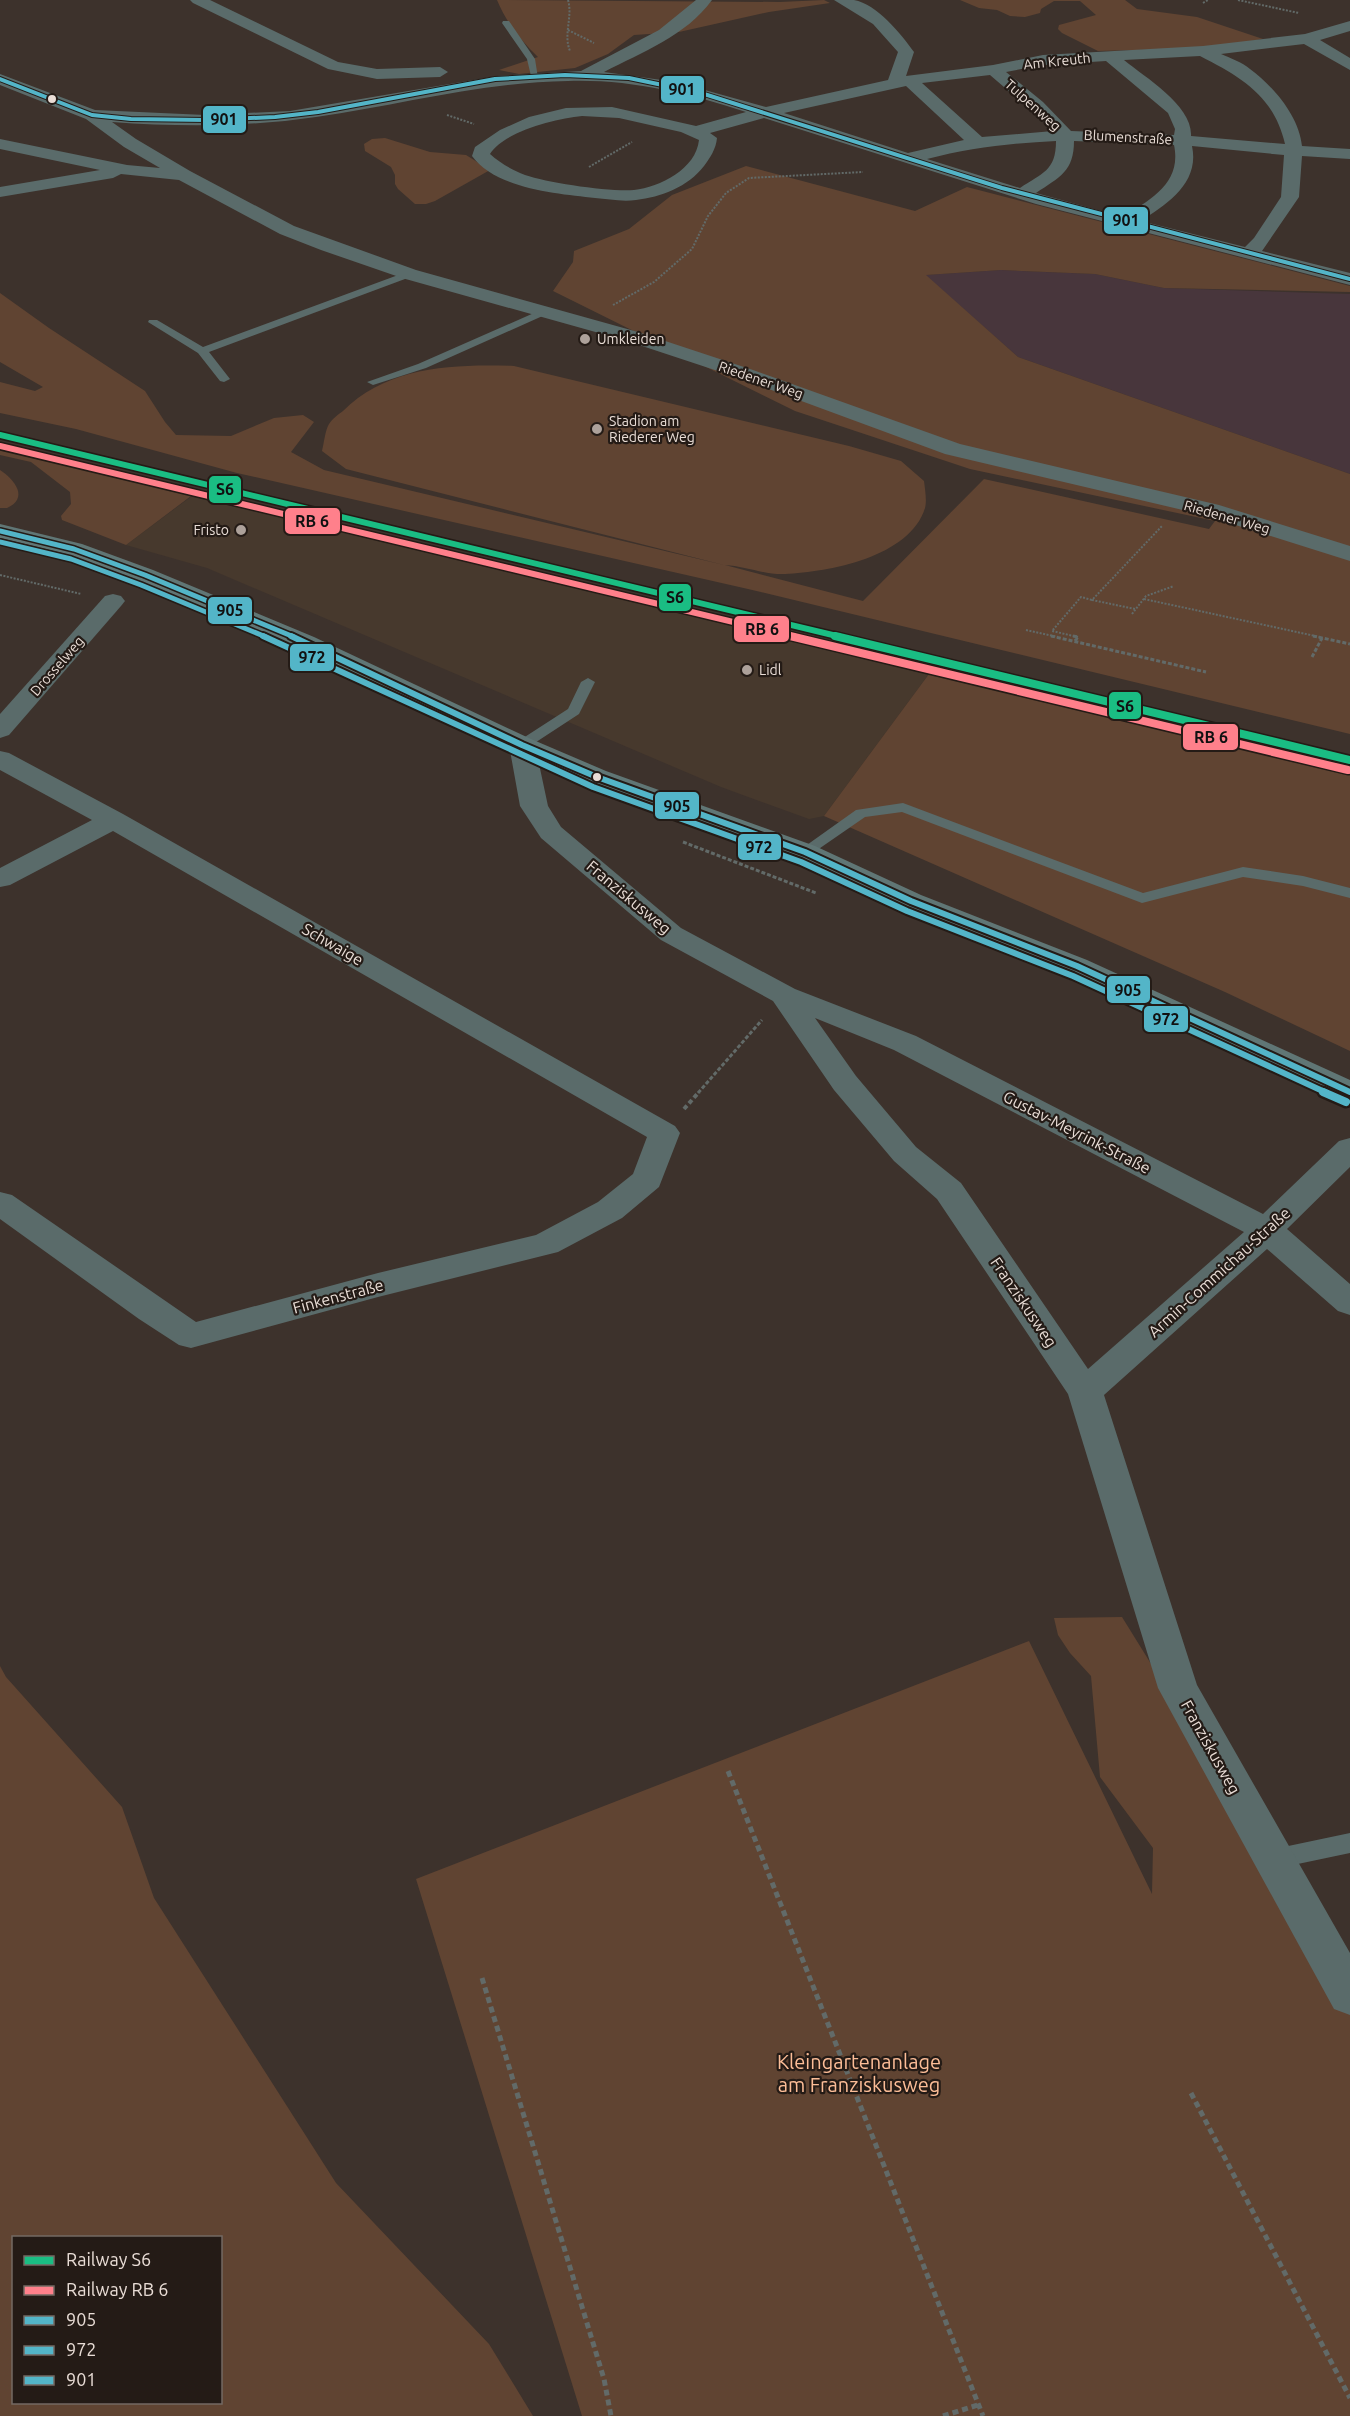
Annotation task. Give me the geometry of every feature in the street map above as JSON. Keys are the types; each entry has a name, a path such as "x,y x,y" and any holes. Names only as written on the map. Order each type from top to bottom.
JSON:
{"main road":[{"path":"0,531 74,549 146,575 305,642 522,745 597,777 805,852 911,901 1077,966 1350,1092"}],"street":[{"path":"198,0 334,66 377,74 446,72 495,79"},
{"path":"586,75 673,28 691,16 704,0"},
{"path":"842,0 874,15 894,33 906,52 902,82 941,110 976,141"},
{"name":"Am Kreuth","path":"688,129 902,82 993,70 1043,60 1203,51 1307,39 1350,26"},
{"path":"1307,39 1350,65"},
{"path":"1203,51 1243,71 1268,94 1285,120 1295,150 1290,197 1261,242 1249,254"},
{"path":"1109,56 1176,111 1183,129 1182,141 1186,160 1176,185 1153,205 1127,222"},
{"name":"Tulpenweg","path":"993,70 1037,106 1065,134 1065,157 1057,171 1022,194"},
{"path":"0,79 92,115 131,119 206,120 275,117 319,112 495,79 586,75 629,78 673,86 765,112 1022,194 1249,254 1349,277"},
{"path":"597,111 688,129 708,138 708,146 702,157 679,180 659,190 633,195 547,187 500,172 481,156 481,151 493,140 526,125 570,112 597,111"},
{"name":"Riedener Weg","path":"92,115 130,143 184,175 287,230 409,274 631,336 746,374 953,449 1211,510 1350,554"},
{"name":"Blumenstraße","path":"908,158 976,141 1065,134 1350,154"},
{"name":"Riedener Weg","path":"0,144 127,171 184,175"},
{"path":"0,192 127,171"},
{"name":"Drosselweg","path":"0,730 113,601"},
{"name":"Franziskusweg","path":"522,745 534,806 551,832 671,934 784,994 845,1083 905,1154 949,1191 1085,1392 1178,1688 1350,1995"},
{"name":"Schwaige","path":"0,759 113,820 664,1133"},
{"path":"0,879 113,820"},
{"name":"Gustav-Meyrink-Straße","path":"784,994 905,1043 1267,1230 1350,1303"},
{"name":"Finkenstraße","path":"0,1203 191,1336 367,1288 546,1244 610,1210 647,1179 664,1133"},
{"name":"Armin-Commichau-Straße","path":"1085,1392 1267,1230 1350,1148"}],"lane":[{"path":"506,23 531,59 534,76"},
{"path":"202,351 409,274"},
{"path":"373,382 422,366 553,314"},
{"path":"153,322 202,351 224,379"},
{"path":"522,745 574,711 588,682"},
{"path":"805,852 861,813 903,807 1142,898 1243,872 1303,881 1350,893"},
{"path":"1274,1859 1350,1843"}],"path":[{"path":"568,0 572,9 569,15 567,47 573,55 608,63"},
{"path":"1203,3 1208,0"},
{"path":"1238,0 1308,15"},
{"path":"547,187 583,172 610,153 640,138 688,129"},
{"path":"553,314 611,306 654,282 692,249 708,216 726,193 749,178 866,172"},
{"path":"1092,600 1166,521"},
{"path":"1132,614 1144,599 1174,586"},
{"path":"1075,641 1078,637 1052,631 1081,597 1136,609"},
{"path":"1144,599 1350,644"},
{"path":"1026,630 1206,672"},
{"path":"1312,657 1322,638"},
{"path":"664,1133 784,994"},
{"path":"728,1771 983,2416"},
{"path":"482,1978 604,2379 611,2416"},
{"path":"1191,2093 1350,2398"},
{"path":"943,2416 978,2405"}],"shaded area":[{"path":"1001,270 1095,274 1164,288 1350,294 1350,474 1018,357 925,275"},
{"path":"196,493 929,674 824,816 809,819 721,787 207,568 126,545"}],"green space":[{"path":"497,0 780,2 824,0 830,3 769,12 679,32 634,35 608,54 575,68 519,74 499,70 538,57 515,31"},
{"path":"960,0 1125,0 1137,9 1197,17 1263,39 1214,48 1098,51 1058,29 1059,25 1096,15 1080,1 1054,1 1041,9 1040,13 1025,17 1010,16 997,10 979,8"},
{"path":"385,138 430,152 466,155 490,170 435,201 415,204 398,189 391,167 365,151 364,144 372,139"},
{"path":"746,166 915,211 967,187 1350,286 1350,292 1164,288 1095,274 1001,270 926,275 1018,357 1350,474 1350,734 748,589 237,473 76,429 0,413 0,382 35,391 43,387 0,362 0,293 145,391 176,435 231,436 274,418 303,415 314,422 291,452 324,470 724,565 346,469 322,451 326,430 334,418 361,396 401,376 445,367 514,366 849,446 901,461 924,481 926,505 916,525 903,539 886,550 845,565 803,573 778,574 725,565 863,601 984,479 1209,529 1215,521 970,469 795,411 553,291 573,262 574,251 629,229 672,195"},
{"path":"0,443 95,471 173,489 191,496 126,545 62,520 61,516 71,504 70,492 31,462 0,455"},
{"path":"0,470 15,484 18,494 14,504 7,508 0,508"},
{"path":"929,674 1350,773 1350,1051 1225,992 824,816"},
{"name":"Kleingartenanlage am Franziskusweg","path":"1122,1617 1234,1798 1350,2003 1350,2416 582,2416 416,1879 1029,1641 1152,1894 1153,1848 1100,1777 1091,1676 1070,1653 1058,1635 1054,1618"},
{"path":"0,1666 6,1677 122,1807 154,1898 336,2183 489,2344 533,2416 0,2416"}],"rail line":[{"name":"S6","path":"0,435 1350,760"}],"transit line":[{"name":"901","path":"0,79 92,115 131,119 206,120 275,117 318,112 495,79 565,75 629,78 701,93 1002,188 1350,279"},
{"path":"0,446 1348,770"},
{"name":"905","path":"0,531 74,549 145,575 305,642 522,745 597,777 805,852 911,901 1077,966 1350,1092"},
{"name":"972","path":"0,542 71,559 141,585 301,652 517,754 593,787 801,862 907,911 1073,976 1346,1102"}],"place":[{"name":"Umkleiden","path":"585,339"},
{"name":"Stadion am Riederer Weg","path":"597,429"},
{"name":"Fristo","path":"241,530"},
{"name":"Lidl","path":"747,670"}]}
